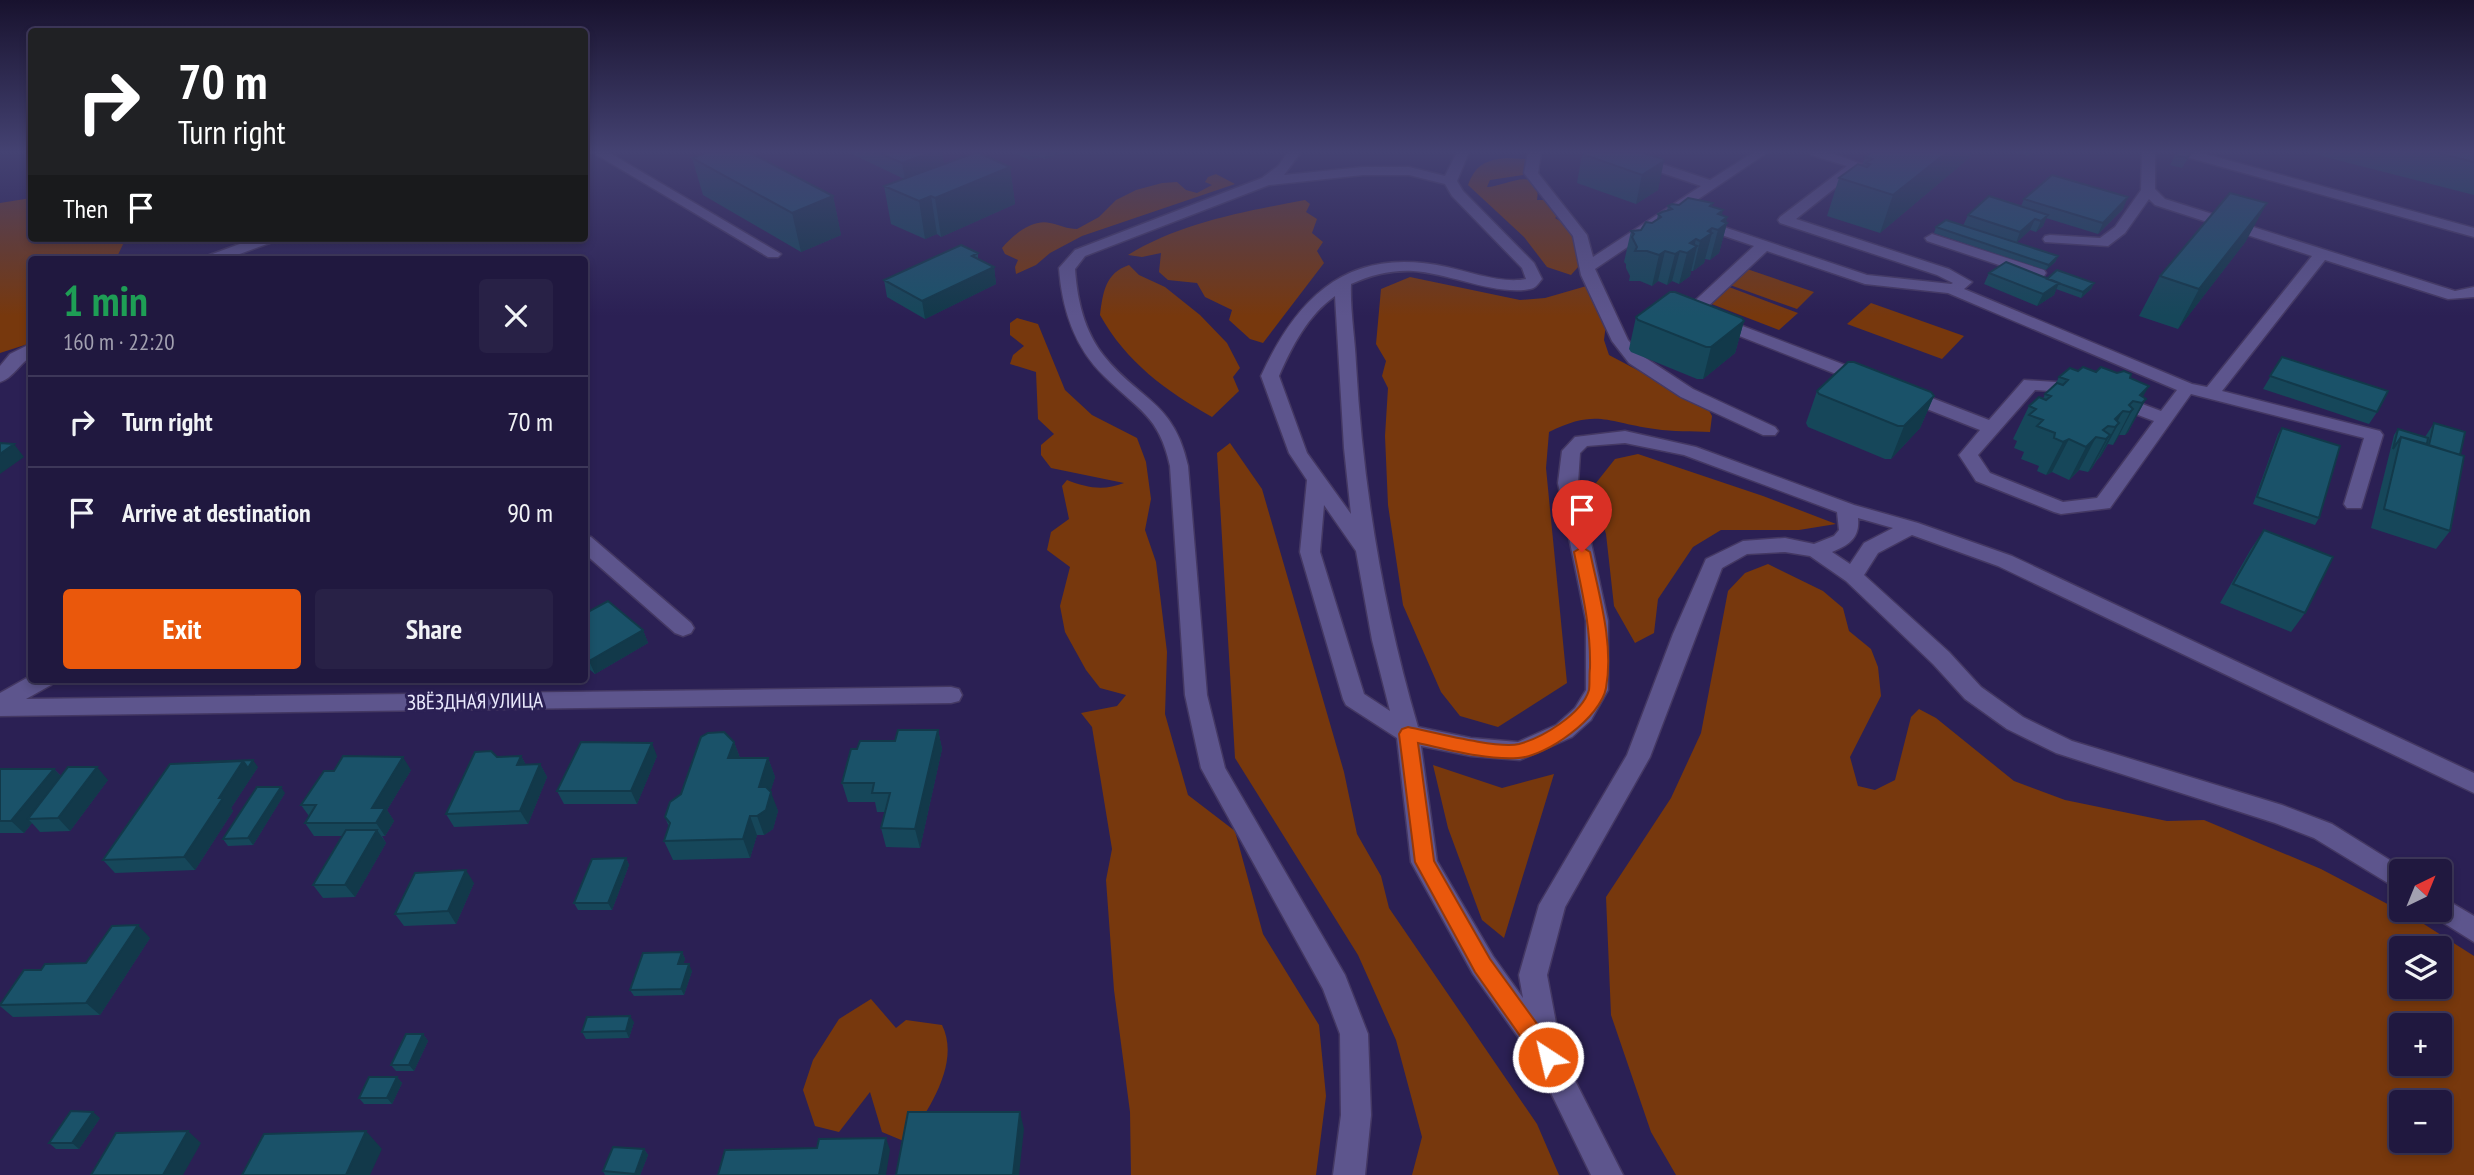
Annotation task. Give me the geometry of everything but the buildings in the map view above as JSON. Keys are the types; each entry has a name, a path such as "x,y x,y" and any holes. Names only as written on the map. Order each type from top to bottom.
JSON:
{"street":[{"path":"693,207 773,254"},
{"path":"1200,207 1080,253 1066,268 1067,283 1079,328 1100,362 1160,418 1173,440 1180,466 1196,695 1213,768 1299,925 1335,984 1354,1034 1356,1115 1349,1175"},
{"path":"1368,552 1298,453 1270,376 1283,347 1314,303 1362,272 1391,265 1450,271 1504,285 1529,285 1534,279 1529,266 1471,207"},
{"path":"1558,207 1580,235 1587,268 1620,341 1635,359 1687,393 1769,431"},
{"path":"1587,268 1676,207"},
{"path":"1802,207 1785,220 1943,272 1958,286 2187,387 2374,435 2354,504"},
{"path":"2050,239 2103,243 2120,230 2136,207"},
{"path":"2171,207 2454,296 2474,292"},
{"path":"2380,207 2474,233"},
{"path":"1668,212 1865,279 1958,286 1990,257"},
{"path":"1932,238 2038,273"},
{"path":"220,256 258,242"},
{"path":"1765,245 1692,312 1992,428"},
{"path":"247,246 258,256"},
{"path":"2211,393 2321,255"},
{"path":"1343,282 1349,426 1376,615 1408,734 1424,862 1483,965 1548,1057 1607,1175"},
{"path":"0,377 8,360 28,350"},
{"path":"2163,418 2077,386 2030,384 1968,455 1983,477 2061,508 2103,504 2187,387"},
{"path":"1317,479 1310,552 1354,699 1408,734 1471,747 1520,751 1564,731 1583,714 1597,690 1597,621 1568,483 1571,451 1582,441 1625,437 1689,452 1847,509 1911,527 2004,561 2474,784"},
{"path":"1816,551 1841,541 1849,531 1847,509"},
{"path":"1853,576 1871,548 1911,527"},
{"path":"588,545 683,628"},
{"path":"1548,1057 1533,975 1552,905 1639,757 1713,564 1742,548 1785,545 1816,551 1853,576 1941,658 1973,693 2015,723 2064,747 2282,815 2323,831 2389,872"},
{"path":"0,706 37,683"},
{"name":"ЗВЁЗДНАЯ УЛИЦА","path":"0,706 951,695"},
{"path":"2452,915 2474,930"}],"shaded area":[{"path":"0,207 28,207 28,242 124,242 117,256 28,256 28,344 0,353"},
{"path":"1109,207 1168,207 1082,236 1050,253 1036,265 1016,274 1018,260 1005,254 1002,248 1017,233 1036,223 1077,229 1099,217"},
{"path":"1272,207 1309,207 1306,212 1317,219 1312,233 1323,242 1317,251 1324,263 1263,343 1250,339 1229,320 1232,310 1205,297 1197,283 1168,280 1159,272 1161,253 1142,257 1128,255 1169,234"},
{"path":"1492,207 1559,207 1564,211 1555,218 1568,226 1586,258 1571,275 1547,267 1524,237"},
{"path":"1129,265 1139,275 1165,287 1200,315 1227,343 1240,368 1233,377 1239,391 1212,417 1148,374 1122,347 1100,315 1104,292 1110,279"},
{"path":"1747,269 1814,292 1797,309 1730,285"},
{"path":"1410,277 1520,300 1545,298 1590,285 1606,324 1604,340 1609,355 1707,407 1712,416 1710,432 1662,430 1591,419 1549,432 1546,468 1567,683 1498,727 1460,716 1441,692 1403,605 1388,505 1385,436 1388,388 1382,376 1386,361 1376,344 1381,289"},
{"path":"1729,287 1798,313 1779,330 1709,303"},
{"path":"1871,303 1964,336 1942,359 1847,324"},
{"path":"1017,318 1038,324 1065,390 1092,415 1137,438 1146,462 1151,499 1145,530 1156,562 1167,652 1165,714 1188,795 1235,831 1263,934 1319,1025 1326,1096 1316,1175 1131,1175 1130,1112 1114,990 1106,880 1112,849 1092,727 1081,713 1117,706 1126,695 1100,688 1086,670 1065,632 1060,606 1070,567 1047,550 1051,532 1069,519 1062,486 1067,480 1096,488 1124,483 1051,468 1041,455 1041,445 1054,434 1038,419 1036,372 1010,364 1013,355 1024,346 1010,335 1010,323"},
{"path":"1230,443 1262,489 1344,772 1357,834 1381,876 1389,908 1537,1124 1559,1175 1412,1175 1422,1137 1396,1040 1358,955 1235,758 1217,453"},
{"path":"1638,454 1836,524 1799,530 1721,530 1693,547 1658,599 1654,633 1635,643 1614,606 1606,534 1592,488 1615,459"},
{"path":"1768,564 1823,591 1843,608 1849,631 1871,649 1878,667 1881,696 1850,757 1858,786 1875,790 1895,780 1911,717 1919,709 1936,718 2014,781 2065,800 2167,821 2204,820 2321,869 2389,905 2389,922 2421,922 2443,936 2389,936 2389,999 2452,999 2452,942 2474,956 2474,1175 1676,1175 1651,1132 1611,1015 1606,897 1671,798 1701,733 1728,591 1745,573"},
{"path":"1433,765 1502,788 1554,774 1504,938 1482,920 1448,828"},
{"path":"871,999 896,1028 906,1020 942,1025 947,1040 945,1071 939,1086 924,1116 906,1142 882,1132 870,1092 839,1132 815,1126 803,1090 813,1060 839,1019"}],"route":[{"path":"1548,1057 1483,965 1424,862 1408,734 1471,747 1520,751 1564,731 1583,714 1597,690 1598,658 1597,621 1582,552"}]}
